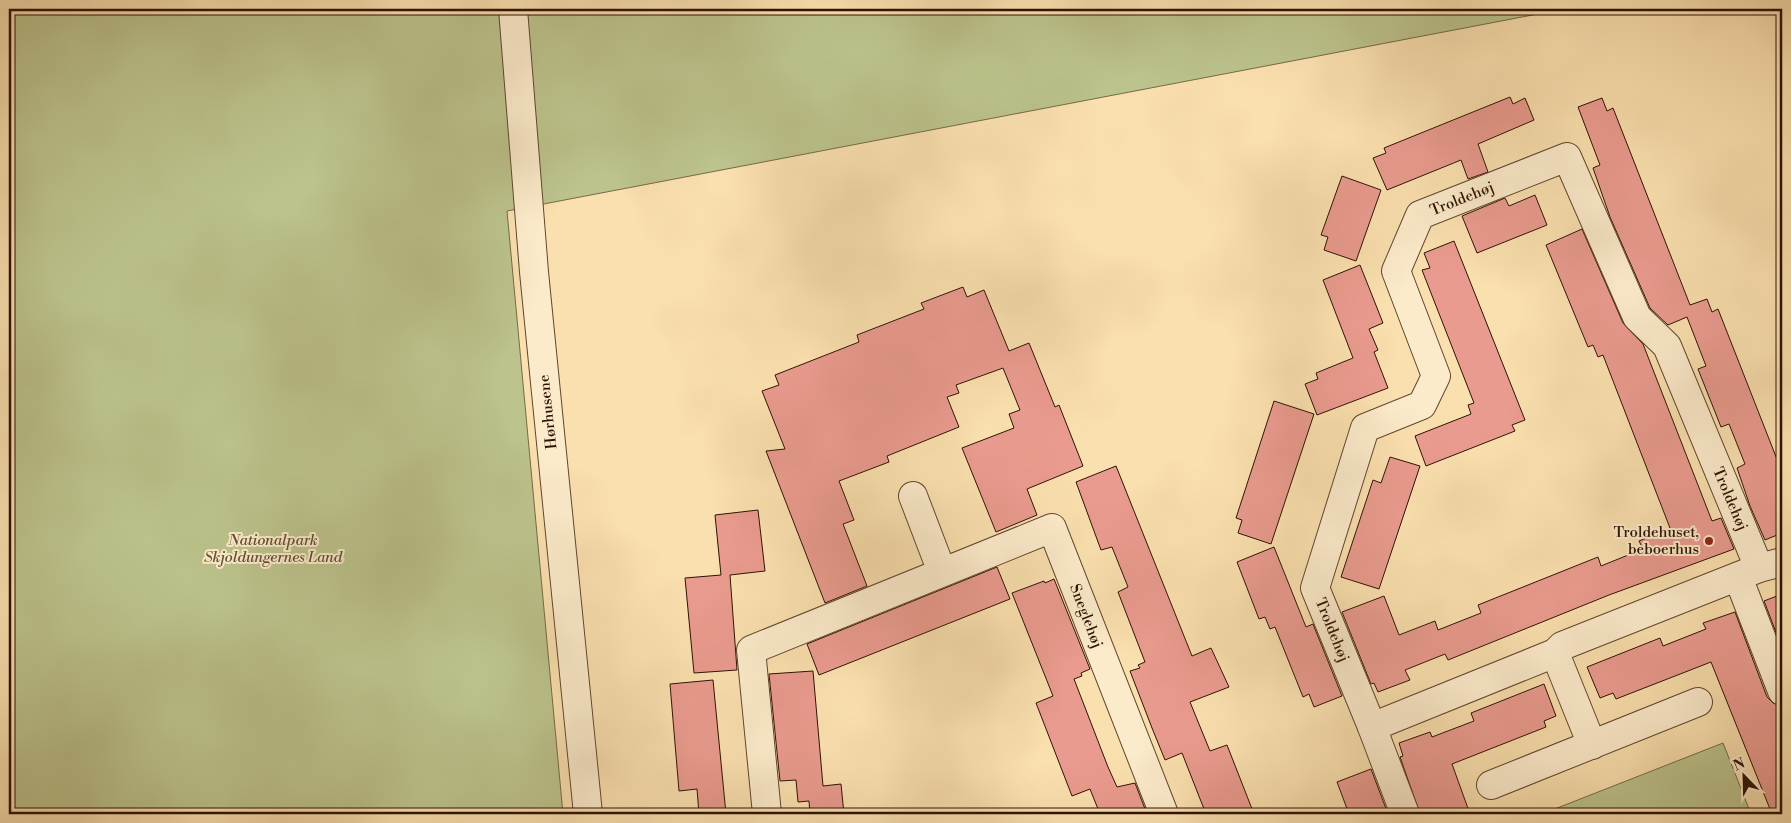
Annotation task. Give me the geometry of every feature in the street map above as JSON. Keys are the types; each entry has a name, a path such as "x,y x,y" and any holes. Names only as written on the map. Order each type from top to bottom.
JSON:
{"street":[{"name":"Hørhusene","path":"513,9 534,272 588,814"},
{"name":"Troldehøj","path":"1405,814 1372,727 1315,588 1365,428 1422,405 1436,376 1396,271 1420,215 1567,157 1637,317 1667,346 1760,569 1782,691"},
{"path":"913,496 942,572"},
{"name":"Sneglehøj","path":"767,814 751,650 1052,528 1164,814"},
{"path":"1372,727 1555,653 1562,646 1760,569"},
{"path":"1555,653 1592,745"},
{"path":"1491,785 1698,702"}],"green space":[{"name":"Nationalpark Skjoldungernes Land","path":"9,9 1564,9 507,211 563,814 9,814"},
{"path":"1723,743 1751,814 1542,814"}],"building":[{"path":"1510,97 1513,104 1525,98 1534,120 1478,144 1488,172 1468,179 1461,160 1387,190 1373,158 1386,153 1384,148"},
{"path":"1602,98 1607,111 1613,108 1690,305 1707,299 1712,312 1718,309 1782,472 1782,533 1765,540 1750,506 1737,468 1745,464 1729,424 1721,427 1698,369 1706,366 1687,317 1668,325 1650,308 1610,217 1593,168 1600,165 1578,107"},
{"path":"1342,176 1381,190 1356,261 1324,250 1328,237 1321,235"},
{"path":"1535,195 1547,225 1477,253 1462,216 1505,198 1509,206"},
{"path":"1582,229 1623,323 1643,344 1712,521 1721,518 1734,549 1609,595 1448,660 1445,654 1405,670 1410,680 1378,692 1374,683 1371,684 1342,612 1384,596 1399,635 1435,621 1438,630 1481,613 1478,605 1598,557 1601,566 1643,549 1639,541 1670,528 1603,355 1598,357 1593,345 1588,347 1546,245"},
{"path":"1454,241 1525,420 1512,425 1515,431 1426,466 1415,436 1471,414 1468,405 1474,403 1422,270 1430,268 1424,253"},
{"path":"1360,265 1383,323 1369,329 1378,350 1374,352 1388,388 1317,415 1305,384 1318,379 1316,373 1353,358 1323,280"},
{"path":"963,287 967,297 984,290 1009,351 1029,343 1055,407 1059,405 1083,466 1027,489 1037,515 996,532 962,448 1014,428 1009,414 1020,410 1003,368 956,385 959,393 947,397 959,427 887,456 889,462 839,481 854,520 843,524 867,586 825,603 766,451 785,449 762,391 779,385 775,375 859,342 857,335 924,309 921,303"},
{"path":"1274,401 1314,414 1271,544 1238,533 1242,520 1236,518"},
{"path":"1390,457 1420,466 1379,589 1341,577 1373,480 1381,483"},
{"path":"1116,466 1192,656 1211,648 1229,687 1190,702 1210,751 1227,745 1254,814 1206,814 1182,753 1165,760 1152,728 1130,671 1140,668 1138,665 1145,662 1118,592 1128,587 1112,547 1101,550 1076,482"},
{"path":"758,510 765,571 730,575 737,670 694,673 685,578 721,575 715,515"},
{"path":"1274,547 1306,627 1313,624 1342,696 1314,707 1309,694 1303,697 1275,627 1270,629 1265,617 1259,619 1237,562"},
{"path":"997,567 1010,599 819,675 807,644"},
{"path":"1054,579 1090,669 1081,673 1082,676 1074,679 1108,767 1117,787 1135,783 1147,814 1100,814 1090,789 1072,796 1036,703 1053,696 1012,593"},
{"path":"1782,594 1782,648 1764,601"},
{"path":"1735,612 1767,697 1773,703 1782,706 1782,814 1772,814 1711,662 1616,699 1613,693 1600,698 1587,667 1660,638 1663,646 1706,629 1703,623"},
{"path":"813,671 823,786 841,784 844,814 810,814 809,801 798,802 796,780 780,781 769,674"},
{"path":"713,680 726,814 699,814 697,789 679,791 670,684"},
{"path":"1544,684 1556,716 1544,721 1546,727 1452,764 1470,814 1420,814 1400,757 1403,756 1399,743 1430,732 1432,737 1474,721 1471,713"},
{"path":"1371,769 1388,814 1349,814 1337,782"}],"place":[{"name":"Troldehuset, beboerhus","path":"1709,541"}]}
